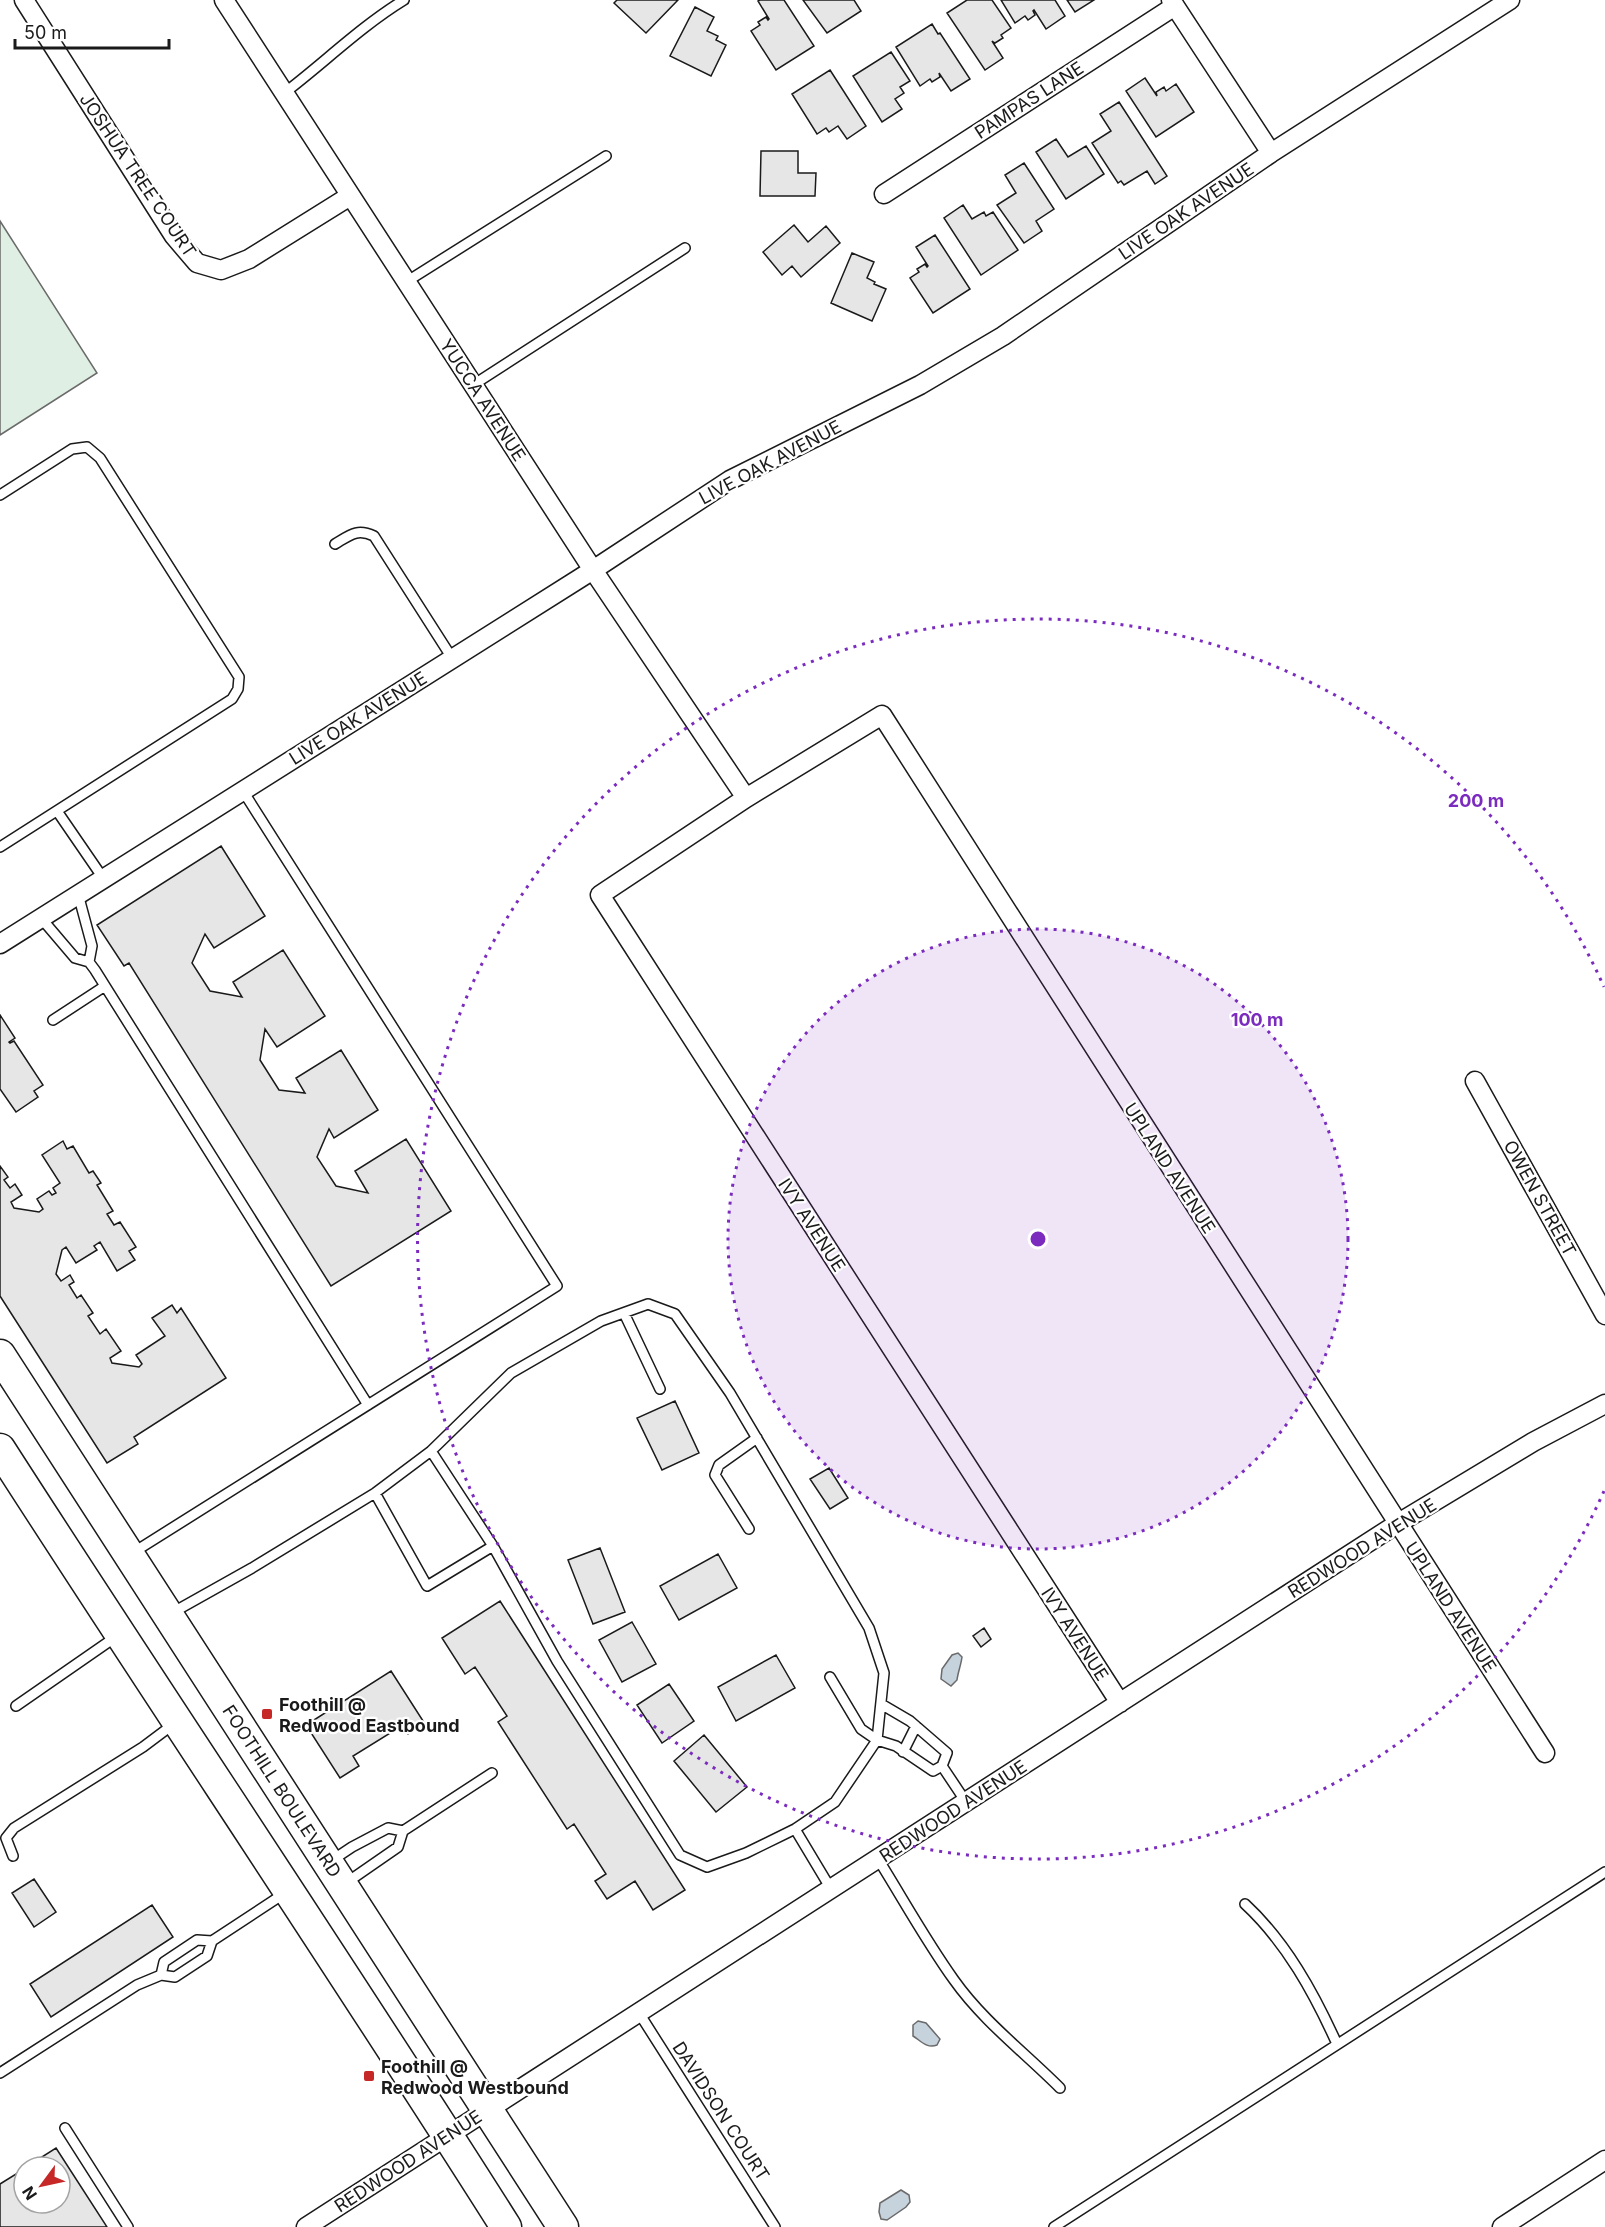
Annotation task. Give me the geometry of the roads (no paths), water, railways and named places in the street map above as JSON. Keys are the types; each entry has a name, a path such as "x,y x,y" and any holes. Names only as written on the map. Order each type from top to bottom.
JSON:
{"main road":[{"name":"FOOTHILL BOULEVARD","path":"0,1354 563,2227"},
{"path":"0,1449 119,1634 289,1890 506,2227"}],"street":[{"name":"JOSHUA TREE COURT","path":"24,0 174,236 197,263 221,270 249,259 350,196"},
{"name":"YUCCA AVENUE","path":"224,0 593,570 746,798"},
{"name":"LIVE OAK AVENUE","path":"0,944 593,570 730,480 920,385 1003,336 1271,153 1504,1"},
{"path":"1173,3 1271,153"},
{"name":"PAMPAS LANE","path":"884,194 1173,3"},
{"name":"UPLAND AVENUE","path":"746,798 882,715 1545,1753"},
{"name":"IVY AVENUE","path":"746,798 600,895 1120,1703"},
{"name":"OWEN STREET","path":"1475,1081 1605,1315"},
{"name":"REDWOOD AVENUE","path":"306,2227 1397,1524 1533,1442 1605,1404"},
{"path":"1502,2227 1605,2160"}],"lane":[{"path":"283,94 376,17 404,0"},
{"path":"406,282 606,156"},
{"path":"473,385 686,248"},
{"path":"0,495 72,449 87,447 100,458 239,677 238,689 232,699 0,847"},
{"path":"335,544 352,534 363,531 374,536 452,658"},
{"path":"130,1555 557,1286 243,791"},
{"path":"57,811 103,878"},
{"path":"78,894 92,946 89,962"},
{"path":"41,918 75,958 89,962 368,1405"},
{"path":"52,1020 105,986"},
{"path":"168,1615 252,1569 375,1493 431,1451 511,1373 601,1321 648,1304 675,1314 730,1393 869,1628 884,1673 877,1740 835,1802 795,1829 746,1853 707,1868 680,1855 557,1661 493,1546 431,1451"},
{"path":"624,1313 660,1389"},
{"path":"749,1529 716,1475 719,1465 756,1438"},
{"path":"375,1493 427,1586 493,1546"},
{"path":"16,1706 119,1634"},
{"path":"830,1677 861,1729 877,1740 896,1746 933,1771 942,1766 947,1754 916,1726 881,1704"},
{"path":"13,1856 6,1838 14,1828 143,1747 177,1721"},
{"path":"903,1752 916,1726"},
{"path":"942,1766 966,1802"},
{"path":"335,1874 398,1847 403,1831 492,1773"},
{"path":"335,1874 352,1847 388,1828 403,1831"},
{"path":"795,1829 831,1889"},
{"path":"878,1859 954,1980 999,2032 1060,2088"},
{"path":"1054,2227 1605,1872"},
{"path":"161,1975 164,1962 197,1940 212,1941 289,1890"},
{"path":"1245,1904 1280,1940 1325,2018 1337,2044"},
{"path":"0,2073 137,1985 161,1975 175,1977 207,1956 212,1941"},
{"name":"DAVIDSON COURT","path":"639,2013 775,2227"},
{"path":"65,2128 129,2227"}],"place":[{"name":"Foothill @ Redwood Eastbound","path":"267,1714"},
{"name":"Foothill @ Redwood Westbound","path":"369,2076"}]}
